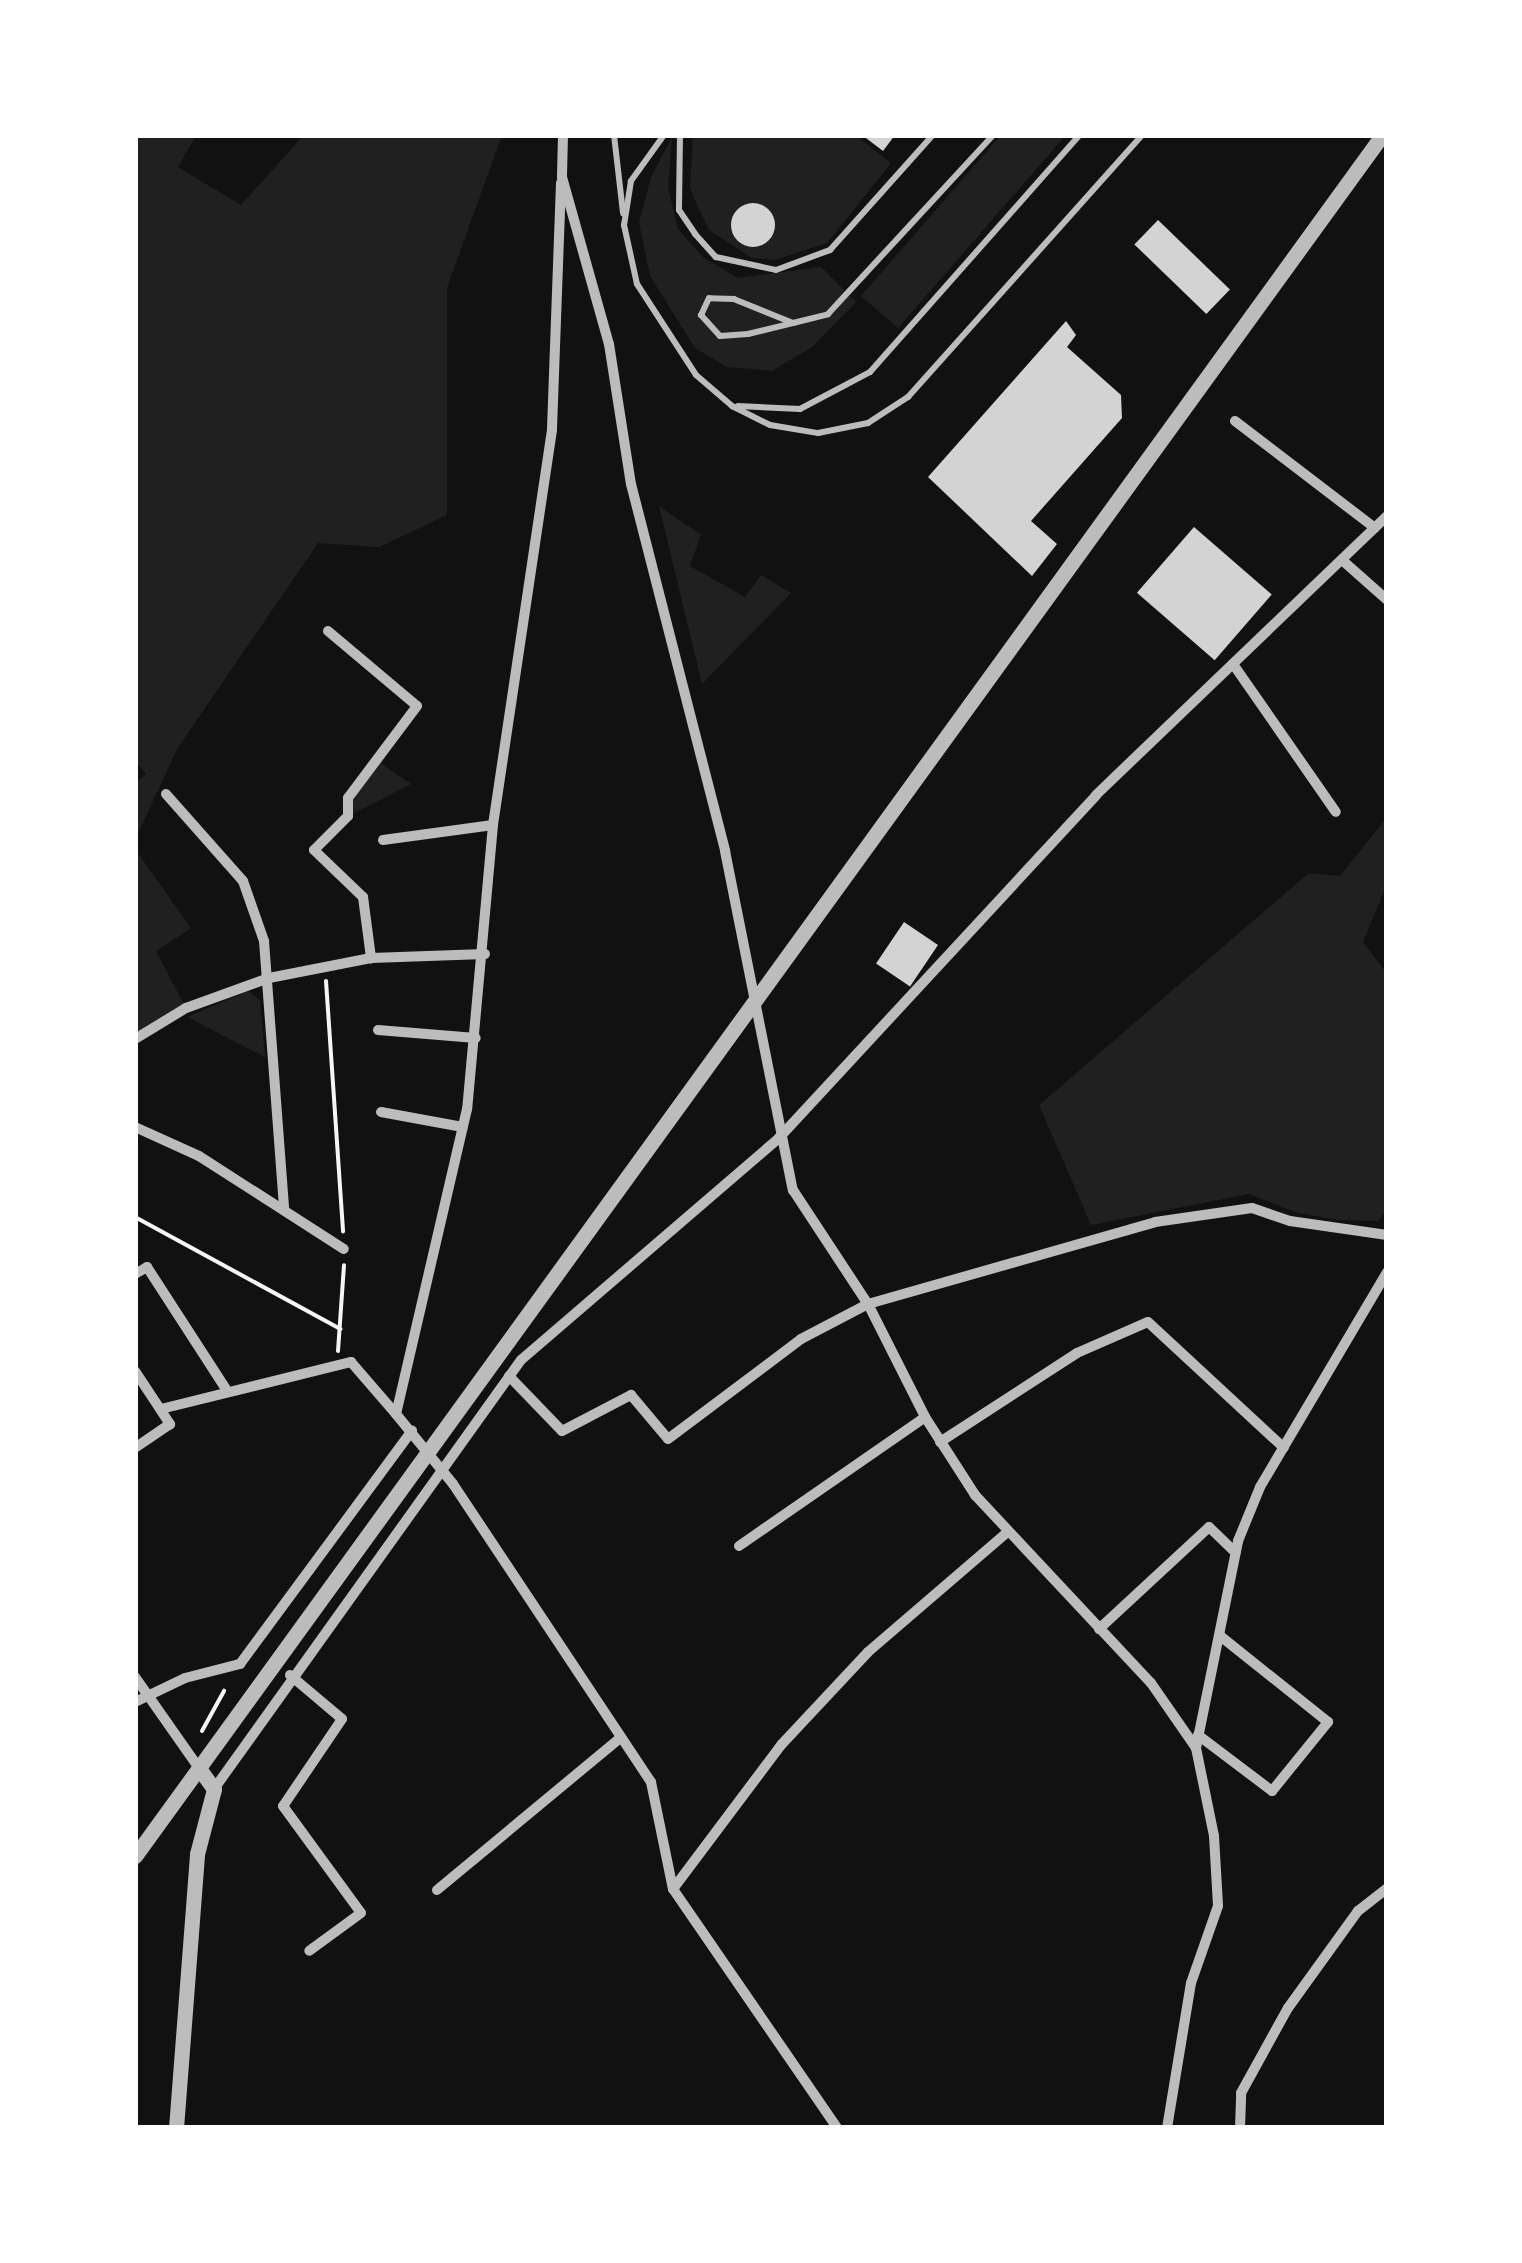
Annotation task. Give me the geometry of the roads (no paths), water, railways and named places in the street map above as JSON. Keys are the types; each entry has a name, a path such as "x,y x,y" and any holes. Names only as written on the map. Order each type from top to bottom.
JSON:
{"street":[{"path":"396,1414 463,1127 476,1038 493,825 550,448 564,135"},
{"path":"135,1856 1382,135"},
{"path":"562,177 609,344 631,484 725,851 756,1001 778,1138 793,1190 868,1304 924,1417 1005,1534 1152,1683 1196,1748"},
{"path":"1235,422 1375,528"},
{"path":"176,2128 197,1854 214,1789 440,1466 509,1376 778,1138 1096,796 1387,516"},
{"path":"1342,560 1387,600"},
{"path":"328,631 417,706 348,798 348,816 314,850 363,897 370,958"},
{"path":"1233,664 1336,812"},
{"path":"166,794 244,880 264,940 284,1210"},
{"path":"383,840 493,825"},
{"path":"135,1039 186,1008 269,978 370,958 485,954"},
{"path":"378,1030 476,1038"},
{"path":"381,1112 463,1127"},
{"path":"135,1126 198,1156 344,1249"},
{"path":"509,1376 562,1431 631,1395 668,1438 800,1339 868,1304 1213,1210 1252,1208 1290,1222 1387,1235"},
{"path":"135,1274 147,1267 226,1389"},
{"path":"1167,2128 1190,1983 1218,1906 1214,1836 1196,1748 1236,1553 1260,1487 1387,1272"},
{"path":"940,1442 1077,1353 1148,1322 1284,1448"},
{"path":"161,1409 226,1389 351,1362 428,1449 651,1782 673,1889 837,2128"},
{"path":"135,1370 170,1424 135,1448"},
{"path":"739,1546 924,1417"},
{"path":"135,1702 147,1694 240,1664 412,1431"},
{"path":"1099,1629 1209,1527 1236,1553"},
{"path":"673,1889 806,1718 868,1652 1005,1534"},
{"path":"1198,1735 1272,1791 1328,1722 1219,1634"},
{"path":"290,1676 342,1719 283,1806 361,1913 309,1951"},
{"path":"135,1677 214,1789"},
{"path":"438,1890 621,1738"},
{"path":"1240,2128 1241,2094 1288,2008 1358,1911 1387,1888"}],"lane":[{"path":"614,135 624,224 637,284 666,333 696,375 732,406 770,425 818,433 881,415 908,397 1142,135"},
{"path":"624,224 631,181 664,135"},
{"path":"680,135 679,210 694,234 716,258 776,270 830,250 933,135"},
{"path":"792,323 734,299 709,298 701,315 720,336 792,323 828,314 993,135"},
{"path":"732,406 800,409 870,372 1080,135"}]}
